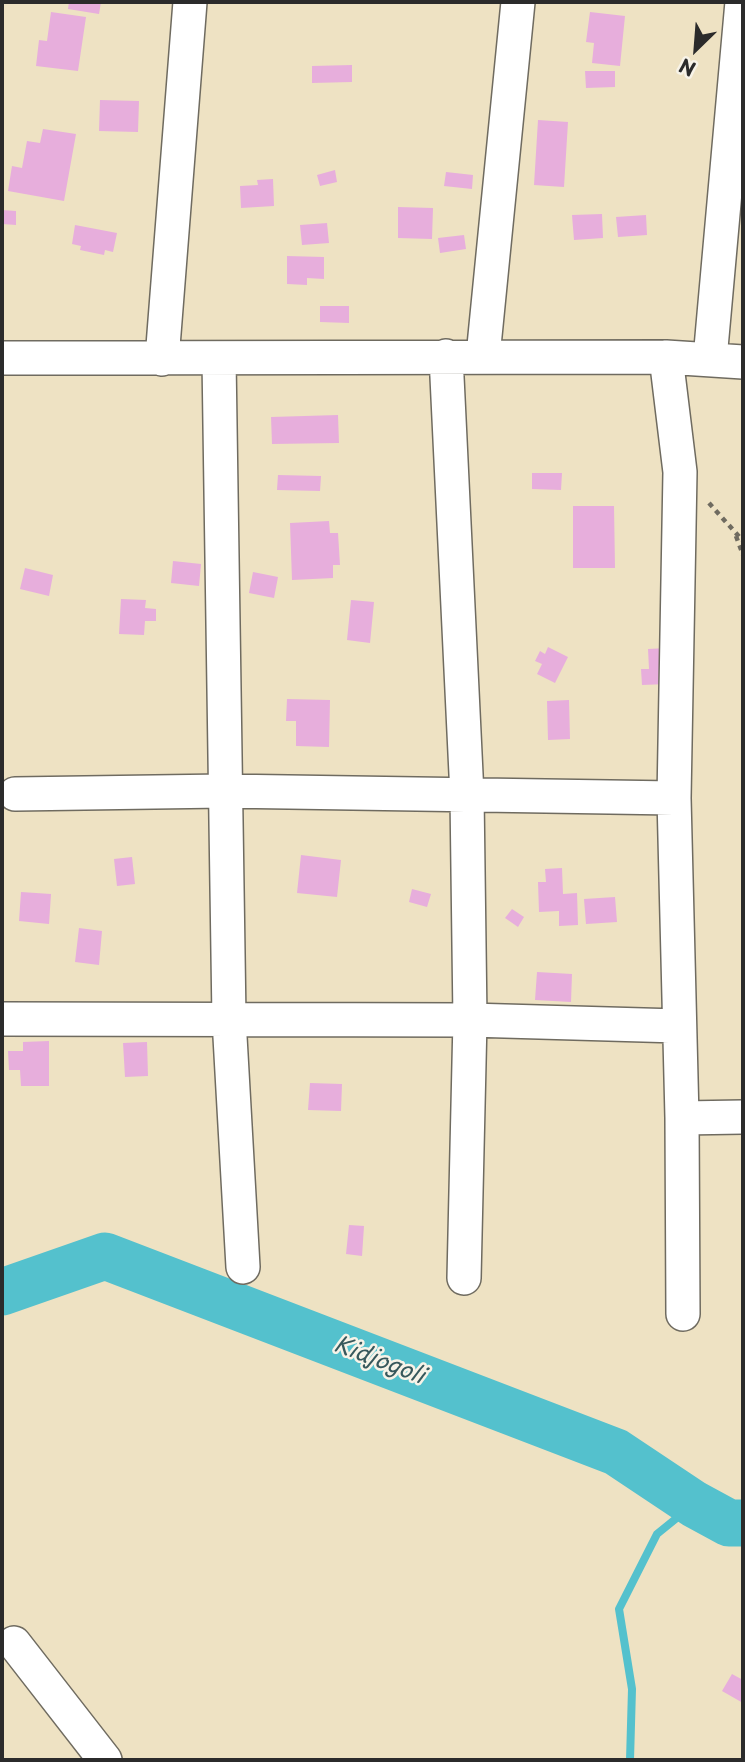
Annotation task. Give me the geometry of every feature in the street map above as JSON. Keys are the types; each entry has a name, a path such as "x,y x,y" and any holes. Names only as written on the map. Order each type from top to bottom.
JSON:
{"street":[{"path":"162,359 190,2"},
{"path":"483,356 518,2"},
{"path":"710,359 742,2"},
{"path":"446,356 467,795 470,1020 464,1278"},
{"path":"2,358 666,356 743,362"},
{"path":"666,356 680,472 674,798 682,1118 683,1314"},
{"path":"219,359 229,1019 243,1267"},
{"path":"15,794 224,791 674,798"},
{"path":"2,1019 470,1020 678,1026"},
{"path":"682,1118 743,1117"},
{"path":"14,1643 105,1760"}],"path":[{"path":"735,532 743,555"}],"building":[{"path":"69,2 101,2 99,14 68,9"},
{"path":"51,12 86,17 78,71 36,66 39,40 47,41"},
{"path":"590,12 625,16 620,66 592,63 594,43 586,42"},
{"path":"352,65 352,82 312,83 312,66"},
{"path":"585,71 615,71 615,87 586,88"},
{"path":"100,100 139,101 138,132 99,131"},
{"path":"538,120 568,122 564,187 534,185"},
{"path":"43,129 76,134 64,201 8,191 12,166 22,168 27,141 40,143"},
{"path":"335,170 337,182 320,186 317,175"},
{"path":"446,172 473,175 472,189 444,186"},
{"path":"273,179 274,206 241,208 240,186 258,185 257,180"},
{"path":"398,207 433,208 432,239 398,238"},
{"path":"2,210 16,211 16,225 2,224"},
{"path":"602,214 603,238 574,240 572,215"},
{"path":"646,215 647,235 618,237 616,217"},
{"path":"327,223 329,243 302,245 300,225"},
{"path":"75,225 117,233 113,252 105,250 104,255 80,250 81,246 72,244"},
{"path":"464,235 466,249 440,253 438,238"},
{"path":"287,256 324,257 324,279 307,278 307,285 287,284"},
{"path":"320,306 349,306 349,323 320,322"},
{"path":"338,415 339,443 272,444 271,417"},
{"path":"532,473 562,473 561,490 532,489"},
{"path":"278,475 321,476 320,491 277,490"},
{"path":"573,506 614,506 615,568 573,568"},
{"path":"329,521 330,533 338,533 340,565 333,565 333,578 292,580 290,523"},
{"path":"173,561 201,564 199,586 171,583"},
{"path":"25,568 53,575 49,596 20,589"},
{"path":"253,572 278,577 274,598 249,593"},
{"path":"121,599 146,600 145,608 156,609 156,621 145,621 144,635 119,634"},
{"path":"351,600 374,602 370,643 347,640"},
{"path":"548,647 568,657 555,683 537,674 542,664 535,661 540,651 545,654"},
{"path":"667,648 668,684 642,685 641,669 649,669 648,649"},
{"path":"287,699 330,700 329,747 296,746 296,721 286,721"},
{"path":"569,700 570,739 548,740 547,701"},
{"path":"301,855 341,860 337,897 297,893"},
{"path":"132,857 135,884 117,886 114,859"},
{"path":"562,868 563,894 577,893 578,925 559,926 559,911 539,912 538,882 546,882 545,869"},
{"path":"412,889 431,894 427,907 409,902"},
{"path":"21,892 51,894 49,924 19,921"},
{"path":"615,897 617,922 586,924 584,899"},
{"path":"512,909 524,917 518,927 505,918"},
{"path":"79,928 102,931 99,965 75,962"},
{"path":"537,972 572,974 571,1002 535,1000"},
{"path":"49,1041 49,1086 21,1086 20,1070 9,1070 8,1051 23,1051 23,1042"},
{"path":"147,1042 148,1076 125,1077 123,1043"},
{"path":"310,1083 342,1084 341,1111 308,1110"},
{"path":"349,1225 364,1226 362,1256 346,1254"},
{"path":"732,1674 743,1680 743,1703 722,1691"}],"waterway":[{"name":"Kidjogoli","path":"2,1292 105,1256 616,1452 694,1504 729,1523 743,1523"},
{"path":"630,1760 632,1689 619,1609 657,1534 694,1504"}]}
